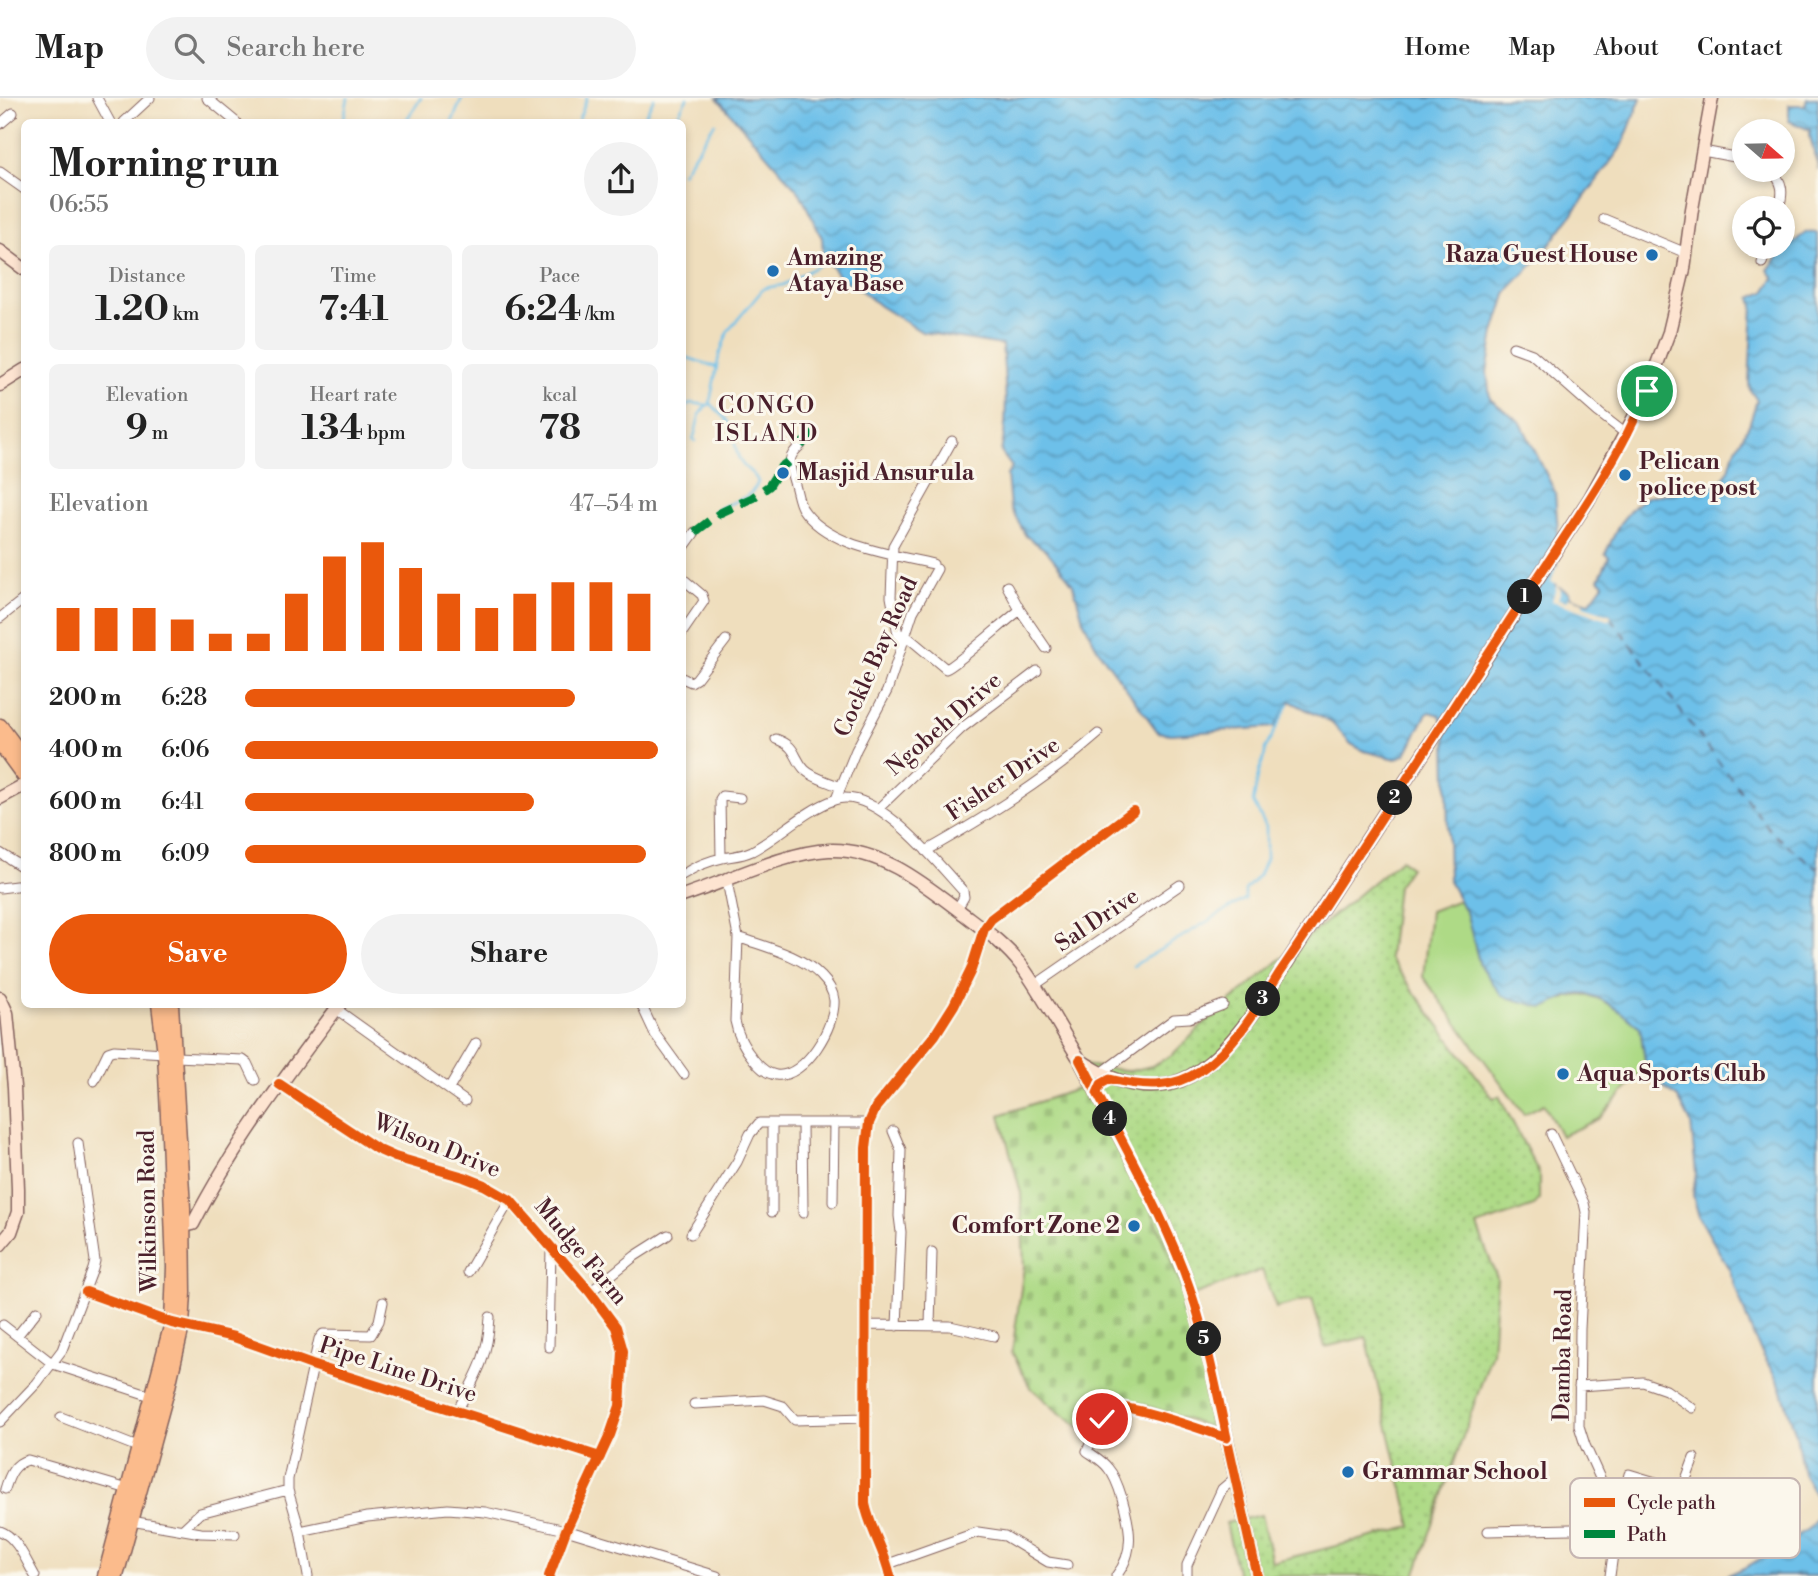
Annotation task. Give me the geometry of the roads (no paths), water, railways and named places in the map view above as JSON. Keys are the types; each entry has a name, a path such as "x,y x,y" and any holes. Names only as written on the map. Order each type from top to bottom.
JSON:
{"main road":[{"path":"1080,1060 1105,1076 1137,1085 1165,1086 1200,1071 1232,1042 1258,1007 1376,828 1590,498 1644,399 1677,304 1712,98"},
{"path":"0,251 21,267"},
{"path":"0,385 21,372"},
{"path":"0,726 21,751"},
{"path":"0,743 21,772"},
{"path":"0,798 21,787"},
{"path":"686,895 807,853 852,851 893,866 957,909 988,924 1035,985 1080,1060 1161,1216 1185,1274 1211,1367 1256,1576"},
{"path":"0,998 7,1013 15,1087 18,1189 18,1212 11,1232 0,1245"},
{"name":"Wilkinson Road","path":"160,1008 171,1055"},
{"name":"Wilkinson Road","path":"116,1576 169,1387 177,1325 184,1245 171,1055 171,1008"},
{"path":"181,1221 200,1210 243,1136 337,1008"},
{"path":"1097,1093 1105,1076"},
{"name":"Wilkinson Road","path":"106,1576 154,1397 177,1325 174,1267 181,1221"}],"street":[{"path":"96,98 108,119"},
{"path":"127,119 150,98"},
{"path":"207,98 232,119"},
{"path":"0,124 13,113"},
{"path":"1703,151 1732,157"},
{"path":"0,172 21,187"},
{"path":"1604,219 1686,253"},
{"path":"1762,263 1764,259"},
{"path":"1513,347 1532,354 1626,434"},
{"path":"900,647 891,597 893,546 952,442"},
{"path":"800,444 788,462 801,507 832,533 892,556"},
{"path":"686,544 695,532"},
{"name":"Cockle Bay Road","path":"836,799 856,750 887,691 904,634 935,566 892,556"},
{"path":"686,581 702,595 704,601 686,627"},
{"path":"1007,586 1046,648"},
{"path":"0,618 21,600"},
{"path":"904,634 946,669 951,668 1020,610"},
{"path":"686,680 691,682 696,679 726,640"},
{"name":"Ngobeh Drive","path":"879,808 962,728 1037,671"},
{"name":"Fisher Drive","path":"926,851 1063,765 1098,734"},
{"path":"776,738 789,743 805,770 840,787"},
{"path":"721,858 721,796 740,798"},
{"path":"686,873 721,858 742,856 836,799 855,800 879,808 926,851 963,891 964,897 957,909"},
{"path":"890,1576 888,1564 869,1522 865,1504 866,1148 869,1122 884,1095 934,1035 954,1005 971,970 988,924 1133,811"},
{"path":"0,853 21,866"},
{"path":"727,881 738,937 735,1021 737,1035 760,1067 768,1073 785,1074 804,1063 824,1036 833,1012 834,998 831,988 805,964 738,937"},
{"path":"0,888 21,885"},
{"name":"Sal Drive","path":"1035,985 1180,885"},
{"path":"1105,1076 1174,1019 1189,1018 1223,1005"},
{"path":"339,1008 465,1101"},
{"path":"643,1008 655,1034 684,1074"},
{"path":"449,1089 476,1043"},
{"path":"94,1081 108,1052 114,1050 243,1060 255,1080"},
{"name":"Wilson Drive","path":"279,1084 377,1149 395,1157 464,1177 510,1200"},
{"path":"691,1234 759,1123 869,1122"},
{"path":"772,1123 772,1212"},
{"path":"802,1123 803,1213"},
{"path":"833,1202 834,1123"},
{"path":"893,1131 901,1150 897,1326"},
{"name":"Damba Road","path":"1551,1135 1586,1212 1579,1386 1581,1435 1600,1478"},
{"path":"0,1422 53,1364 62,1350 86,1292 95,1261 78,1143"},
{"path":"468,1272 510,1200"},
{"name":"Mudge Farm","path":"510,1200 590,1292 616,1327 623,1352 620,1406 549,1576"},
{"path":"590,1292 635,1256 668,1235"},
{"path":"549,1347 551,1248"},
{"path":"930,1326 932,1252"},
{"name":"Pipe Line Drive","path":"86,1292 177,1325 234,1337 312,1366 600,1457"},
{"path":"308,1576 300,1531 288,1490 289,1467 319,1339 323,1334 371,1335 379,1321 383,1302"},
{"path":"17,1336 37,1311"},
{"path":"457,1411 481,1368 491,1317"},
{"path":"3,1325 53,1364 154,1397"},
{"path":"865,1325 950,1326 994,1335"},
{"path":"1579,1386 1643,1382 1666,1390 1692,1408"},
{"path":"694,1404 764,1400 783,1406 795,1420 865,1418"},
{"path":"1116,1576 1131,1543 1130,1525 1112,1474 1107,1466 1087,1451 1106,1412 1115,1407 1150,1414 1227,1438"},
{"path":"61,1417 140,1448"},
{"path":"1686,1478 1694,1458"},
{"path":"5,1489 13,1470 21,1462 29,1460 128,1489"},
{"path":"1628,1478 1629,1474 1642,1478"},
{"path":"1187,1576 1188,1565 1222,1489 1235,1478"},
{"path":"183,1529 200,1513 288,1490"},
{"path":"300,1531 367,1517 448,1510 485,1512 566,1530 717,1576"},
{"path":"131,1521 201,1533 236,1534"},
{"path":"1488,1531 1570,1529"},
{"path":"0,1531 15,1543 35,1576"},
{"path":"888,1564 978,1532 1005,1536 1048,1562 1067,1566"},
{"path":"1611,1576 1613,1558"}],"water":[{"path":"717,98 1641,98 1622,146 1543,254 1506,295 1494,333 1487,372 1490,399 1521,423 1555,492 1559,546 1555,585 1569,592 1570,597 1589,603 1604,583 1599,579 1609,557 1605,554 1620,523 1634,506 1647,497 1714,486 1729,470 1733,454 1749,425 1757,400 1749,383 1753,305 1751,298 1765,292 1774,278 1768,270 1776,259 1795,259 1795,241 1806,232 1818,233 1818,1509 1815,1494 1803,1474 1796,1435 1781,1388 1754,1338 1729,1269 1699,1217 1693,1195 1696,1173 1691,1123 1678,1098 1651,1078 1646,1067 1640,1027 1608,1003 1589,995 1563,998 1544,1008 1502,996 1480,966 1467,915 1449,881 1446,733 1440,715 1430,712 1426,715 1406,754 1396,759 1364,751 1351,744 1332,723 1290,701 1275,727 1171,734 1158,732 1097,648 1083,620 1073,584 1047,551 1026,536 1010,507 1007,475 1012,467 1001,452 1006,412 1002,345 922,332 840,278 823,256 822,238 800,193"},
{"path":"1807,98 1818,98 1818,170 1810,130 1796,124 1796,119 1789,119 1789,105 1805,105"},
{"path":"1818,1509 1818,1576 1726,1576 1761,1558 1800,1558 1800,1534 1816,1520"}],"waterway":[{"path":"344,119 348,98"},
{"path":"407,119 421,98"},
{"path":"453,119 462,98"},
{"path":"579,119 587,98"},
{"path":"644,119 654,98"},
{"path":"676,119 687,98"},
{"path":"686,167 715,123"},
{"path":"715,511 751,493 758,482 740,461 729,423 710,402 719,356 728,331 764,288 783,285 826,261"},
{"path":"686,357 716,367"},
{"path":"686,406 691,403 707,405"},
{"path":"695,441 693,439 700,414 711,404"},
{"path":"1133,966 1245,899 1245,890 1259,875 1266,859 1266,827 1253,802 1259,771 1265,749 1289,704"}],"place":[{"name":"Raza Guest House","path":"1652,255"},
{"name":"Amazing Ataya Base","path":"773,271"},
{"name":"Masjid Ansurula","path":"783,473"},
{"name":"Pelican police post","path":"1625,475"},
{"name":"Aqua Sports Club","path":"1563,1074"},
{"name":"Comfort Zone 2","path":"1134,1226"},
{"name":"Grammar School","path":"1348,1472"}],"district":[{"name":"CONGO ISLAND","path":"767,420"}]}
